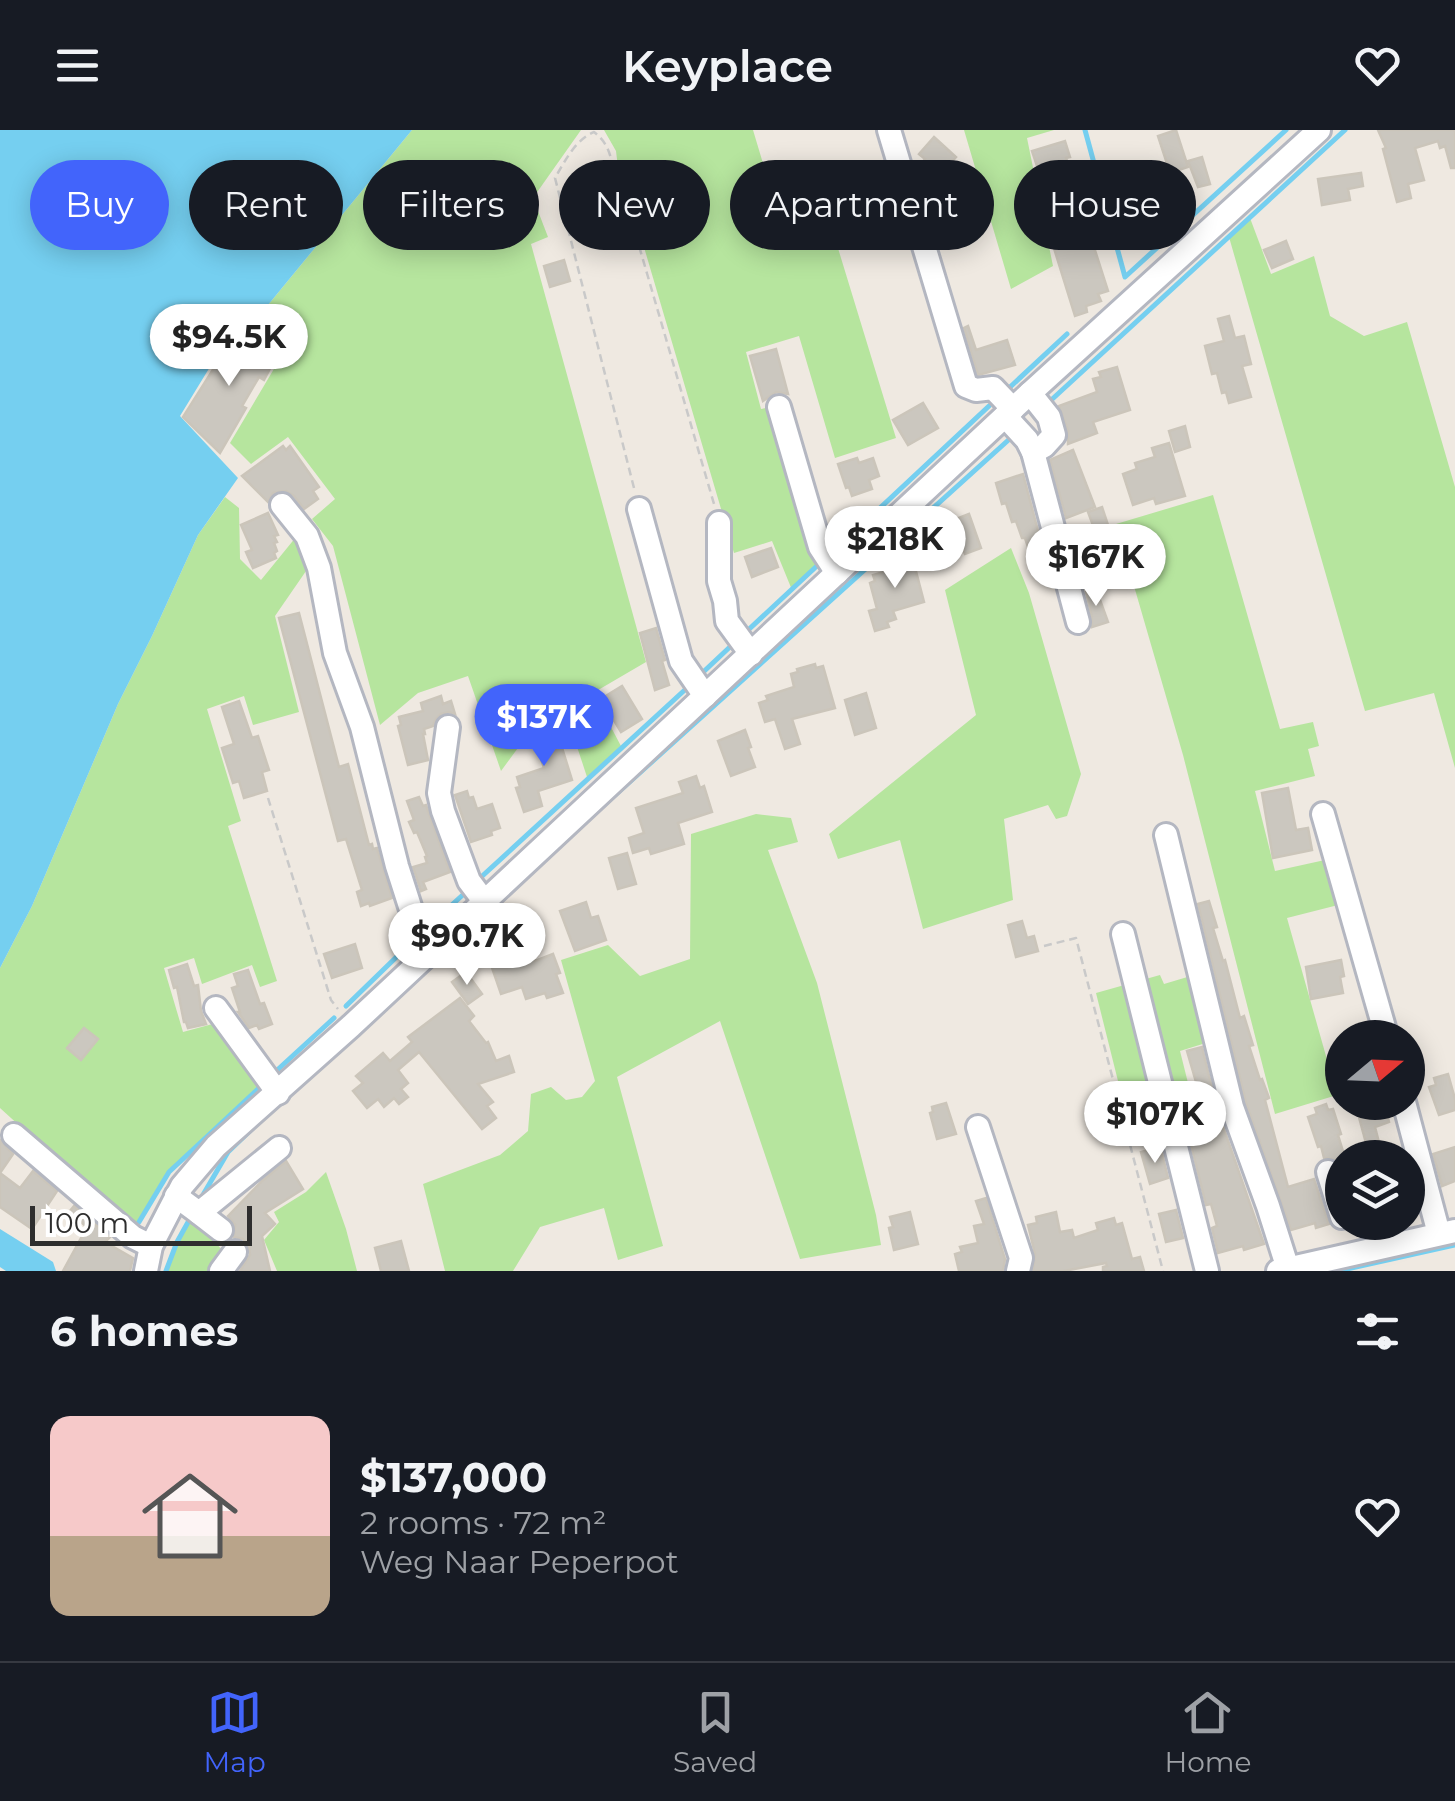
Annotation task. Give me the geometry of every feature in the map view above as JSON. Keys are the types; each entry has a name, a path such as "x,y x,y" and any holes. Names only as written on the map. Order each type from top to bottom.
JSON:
{"street":[{"path":"889,130 966,386 976,390 993,388 1016,406 1049,417 1054,435 1033,452"},
{"path":"146,1271 150,1246 176,1196 216,1146 352,1026 1016,406 1319,130"},
{"path":"1016,406 1033,452 1078,622"},
{"path":"780,407 820,547 837,573"},
{"path":"282,505 308,536 319,568 336,653 362,727 397,866 414,918 436,946"},
{"path":"639,509 681,661 706,696"},
{"path":"719,523 719,581 727,621 751,654"},
{"path":"448,727 439,793 469,881 484,901"},
{"path":"1323,814 1382,1020"},
{"path":"1166,835 1232,1107 1283,1270 1447,1233 1410,1120"},
{"path":"1122,934 1207,1271"},
{"path":"216,1008 278,1093"},
{"path":"978,1127 1020,1258 1018,1271"},
{"path":"14,1135 134,1237 150,1246"},
{"path":"199,1213 279,1148"},
{"path":"176,1196 221,1230"},
{"path":"1349,1240 1354,1254"}],"path":[{"path":"639,509 555,178 568,156 586,135 594,132 611,152 618,201 638,239 719,523"},
{"path":"268,798 331,1000 352,1026"},
{"path":"1044,946 1076,938 1163,1271"}],"green space":[{"path":"412,130 581,130 539,190 539,160 387,160"},
{"path":"604,130 753,130 762,160 730,160 730,250 839,250 896,438 835,458 799,336 746,352 761,409 771,407 819,564 792,590 772,541 734,553 645,250 710,250 710,160 617,160"},
{"path":"964,130 1054,130 1027,138 1031,160 1014,160 1014,250 1050,250 1053,266 1011,289 994,231 994,160 973,160"},
{"path":"363,190 363,250 533,250 646,662 593,693 622,748 588,780 559,692 501,771 468,676 418,693 380,725 333,546 312,519 335,499 288,437 251,464 230,443 284,352 249,328 313,250 343,250 343,214"},
{"path":"539,214 548,237 539,241"},
{"path":"1250,218 1271,274 1314,256 1330,316 1364,336 1407,322 1455,487 1455,768 1434,693 1365,711 1229,237"},
{"path":"1213,495 1280,729 1313,722 1319,746 1308,749 1315,776 1255,791 1275,871 1334,858 1346,903 1287,918 1325,1053 1325,1099 1275,1114 1183,755 1116,524"},
{"path":"225,497 239,508 240,559 261,580 296,537 315,558 275,616 299,712 253,725 244,696 207,709 241,821 228,826 277,981 260,987 252,965 202,984 194,958 164,968 183,1032 220,1022 263,1084 169,1172 132,1228 0,1108 0,968 32,906 118,704 198,535"},
{"path":"1011,548 1029,593 1081,774 1067,816 1056,819 1048,805 1004,819 1013,900 923,929 900,840 838,859 829,834 976,715 945,590"},
{"path":"756,814 791,818 798,842 768,850 817,983 881,1245 800,1259 720,1021 617,1077 663,1246 618,1260 604,1208 540,1227 513,1271 445,1271 423,1184 500,1155 528,1131 531,1094 551,1087 566,1100 582,1097 595,1081 561,960 608,945 640,976 690,959 691,834"},
{"path":"1160,975 1164,984 1194,975 1209,1042 1180,1051 1191,1095 1159,1104 1155,1092 1123,1101 1096,993"},
{"path":"326,1172 357,1271 277,1271 264,1240 279,1222 274,1212 306,1192"},
{"path":"192,1215 222,1250 207,1271 166,1271 177,1242"}],"water":[{"path":"0,130 412,130 387,160 363,160 363,190 343,214 343,160 189,160 189,250 313,250 249,328 238,321 180,416 238,478 198,535 118,704 32,906 0,968"},
{"path":"0,1229 53,1262 56,1271 6,1271 0,1267"}],"building":[{"path":"1176,130 1186,160 1166,160 1158,136"},
{"path":"1378,130 1455,130 1455,168 1451,168 1445,146 1440,148 1438,141 1415,148 1424,180 1408,184 1411,198 1397,202 1383,149 1386,148"},
{"path":"934,137 956,157 924,160 919,154"},
{"path":"1065,141 1070,157 1035,160 1032,151"},
{"path":"1202,157 1210,184 1198,187 1196,160 1192,160"},
{"path":"1361,173 1363,186 1348,189 1350,200 1322,205 1318,179"},
{"path":"1286,241 1293,259 1272,268 1264,250"},
{"path":"1055,250 1095,250 1108,291 1098,294 1101,301 1086,306 1087,312 1075,316"},
{"path":"564,260 570,281 550,287 544,266"},
{"path":"1229,316 1235,338 1244,336 1251,364 1242,366 1251,397 1229,403 1217,373 1212,374 1205,346 1224,341 1218,319"},
{"path":"968,326 976,350 1007,340 1015,365 978,375 964,328"},
{"path":"238,330 278,353 264,380 259,377 242,406 246,408 220,453 183,417"},
{"path":"776,349 788,394 776,392 763,401 750,356"},
{"path":"1117,367 1130,410 1093,422 1097,433 1068,444 1059,406 1097,392 1093,379 1101,377 1099,372"},
{"path":"923,403 938,428 908,445 893,420"},
{"path":"1185,426 1190,447 1175,452 1169,431"},
{"path":"1169,443 1185,496 1156,504 1154,498 1133,505 1123,474 1137,469 1135,463 1155,457 1152,448"},
{"path":"283,446 286,450 290,446 319,487 313,491 318,499 304,509 286,491 273,493 268,502 242,476"},
{"path":"1073,450 1095,507 1066,518 1050,460"},
{"path":"857,458 859,463 873,458 879,476 869,480 872,489 852,496 838,464"},
{"path":"1023,474 1042,546 1029,550 1006,503 1002,504 996,483"},
{"path":"1102,507 1110,531 1097,536 1088,512"},
{"path":"268,513 278,535 274,536 276,558 253,568 246,552 252,550 241,525"},
{"path":"969,514 981,548 965,554 961,545 950,548 944,530 953,527 951,521"},
{"path":"771,548 778,567 752,577 745,557"},
{"path":"912,556 924,602 893,611 896,619 887,622 889,627 875,631 869,611 877,609 870,583 875,581 873,575 887,571 885,563"},
{"path":"1096,589 1108,622 1092,627 1086,592"},
{"path":"299,613 339,767 348,764 369,845 377,848 392,898 370,906 361,906 357,892 362,890 346,839 338,841 279,618"},
{"path":"656,628 669,685 655,690 640,633"},
{"path":"815,664 816,668 823,666 835,708 792,719 800,744 785,749 775,719 765,722 759,703 768,700 766,696 794,687 791,674"},
{"path":"622,686 642,719 621,732 601,699"},
{"path":"866,693 876,728 855,735 845,700"},
{"path":"441,696 443,704 451,701 455,714 441,714 433,726 424,729 428,760 408,765 399,717 423,711 421,703"},
{"path":"239,701 252,738 258,736 269,770 262,772 267,791 244,798 239,781 233,783 222,748 234,744 222,707"},
{"path":"554,722 572,780 538,791 542,806 524,812 516,788 520,787 517,777 544,768 535,729"},
{"path":"745,730 755,767 731,776 718,741"},
{"path":"696,776 700,788 704,786 712,812 678,823 684,844 651,854 649,848 633,853 629,838 644,833 636,808 683,793 679,782"},
{"path":"1288,788 1296,830 1308,828 1312,850 1273,858 1262,793"},
{"path":"467,791 477,809 492,804 500,828 471,842 455,795"},
{"path":"419,797 426,805 450,872 423,882 426,889 421,891 413,867 427,863 427,856 409,822 414,820 407,801"},
{"path":"627,853 636,884 618,889 609,858"},
{"path":"1209,901 1217,927 1213,928 1240,1018 1244,1016 1253,1045 1249,1046 1269,1098 1265,1100 1288,1187 1314,1179 1325,1212 1325,1225 1316,1228 1315,1223 1291,1230 1246,1103 1198,904"},
{"path":"586,902 591,918 598,916 606,940 575,951 560,911"},
{"path":"1022,921 1027,938 1034,936 1038,951 1016,957 1008,925"},
{"path":"528,942 535,961 553,954 563,993 526,999 522,987 501,994 488,956"},
{"path":"355,944 362,968 332,978 324,954"},
{"path":"1341,960 1343,993 1311,999 1306,967"},
{"path":"187,964 194,986 198,985 206,1024 188,1028 169,970"},
{"path":"248,970 272,1024 259,1029 257,1025 249,1028 238,1012 232,988 238,986 234,974"},
{"path":"466,972 482,994 468,1004 452,982"},
{"path":"460,998 474,1016 469,1021 488,1042 496,1061 509,1056 514,1072 478,1084 493,1102 487,1106 496,1118 482,1129 419,1052 398,1070 408,1083 401,1089 408,1097 399,1104 394,1098 384,1107 378,1099 367,1108 353,1091 363,1083 356,1076 383,1053 390,1061 412,1042 408,1037"},
{"path":"84,1028 98,1039 81,1060 67,1048"},
{"path":"1202,1047 1218,1112 1264,1244 1244,1250 1243,1246 1218,1253 1212,1228 1217,1226 1211,1204 1206,1205 1185,1121 1189,1120 1185,1109 1200,1104 1187,1051"},
{"path":"1448,1074 1455,1110 1439,1115 1429,1087 1436,1085 1434,1078"},
{"path":"1147,1101 1154,1125 1137,1130 1130,1107"},
{"path":"946,1103 956,1134 937,1139 930,1113 932,1107"},
{"path":"1325,1104 1325,1120 1337,1120 1341,1134 1340,1140 1325,1140 1325,1158 1308,1117 1317,1114 1315,1108"},
{"path":"1360,1120 1388,1120 1375,1127 1378,1140 1365,1140"},
{"path":"0,1140 13,1154 0,1173"},
{"path":"1455,1147 1455,1181 1442,1186 1433,1154"},
{"path":"1155,1148 1157,1154 1162,1153 1168,1178 1150,1184 1141,1152"},
{"path":"286,1161 303,1189 265,1213 275,1224 262,1236 270,1271 240,1271 250,1255 249,1247 243,1239 234,1237 235,1225 228,1216"},
{"path":"33,1171 57,1191 32,1229 0,1207 0,1173 20,1188"},
{"path":"986,1198 1005,1259 1003,1271 959,1271 955,1254 962,1252 960,1247 978,1243 974,1226 984,1224 976,1201"},
{"path":"74,1206 110,1237 105,1242 133,1258 130,1271 63,1271 87,1227 69,1212"},
{"path":"1176,1210 1183,1238 1166,1242 1159,1214"},
{"path":"910,1212 918,1244 894,1250 890,1217"},
{"path":"1056,1212 1060,1232 1072,1230 1074,1238 1098,1230 1096,1223 1114,1218 1116,1225 1122,1223 1132,1259 1140,1257 1144,1271 1103,1271 1106,1263 1064,1271 1033,1271 1035,1254 1028,1225 1037,1223 1036,1217"},
{"path":"401,1241 409,1271 381,1271 375,1248"}],"waterway":[{"path":"1085,130 1125,277 1286,130"},
{"path":"1048,403 1345,130"},
{"path":"1008,389 1067,334"},
{"path":"833,552 989,406"},
{"path":"603,806 1014,435"},
{"path":"746,632 819,564"},
{"path":"699,676 732,645"},
{"path":"479,879 688,687"},
{"path":"433,922 466,892"},
{"path":"346,1006 415,939"},
{"path":"274,1073 334,1018"},
{"path":"139,1222 169,1172 258,1089"},
{"path":"200,1200 228,1152 256,1125"},
{"path":"166,1271 192,1215"},
{"path":"1338,1271 1455,1245"}]}
